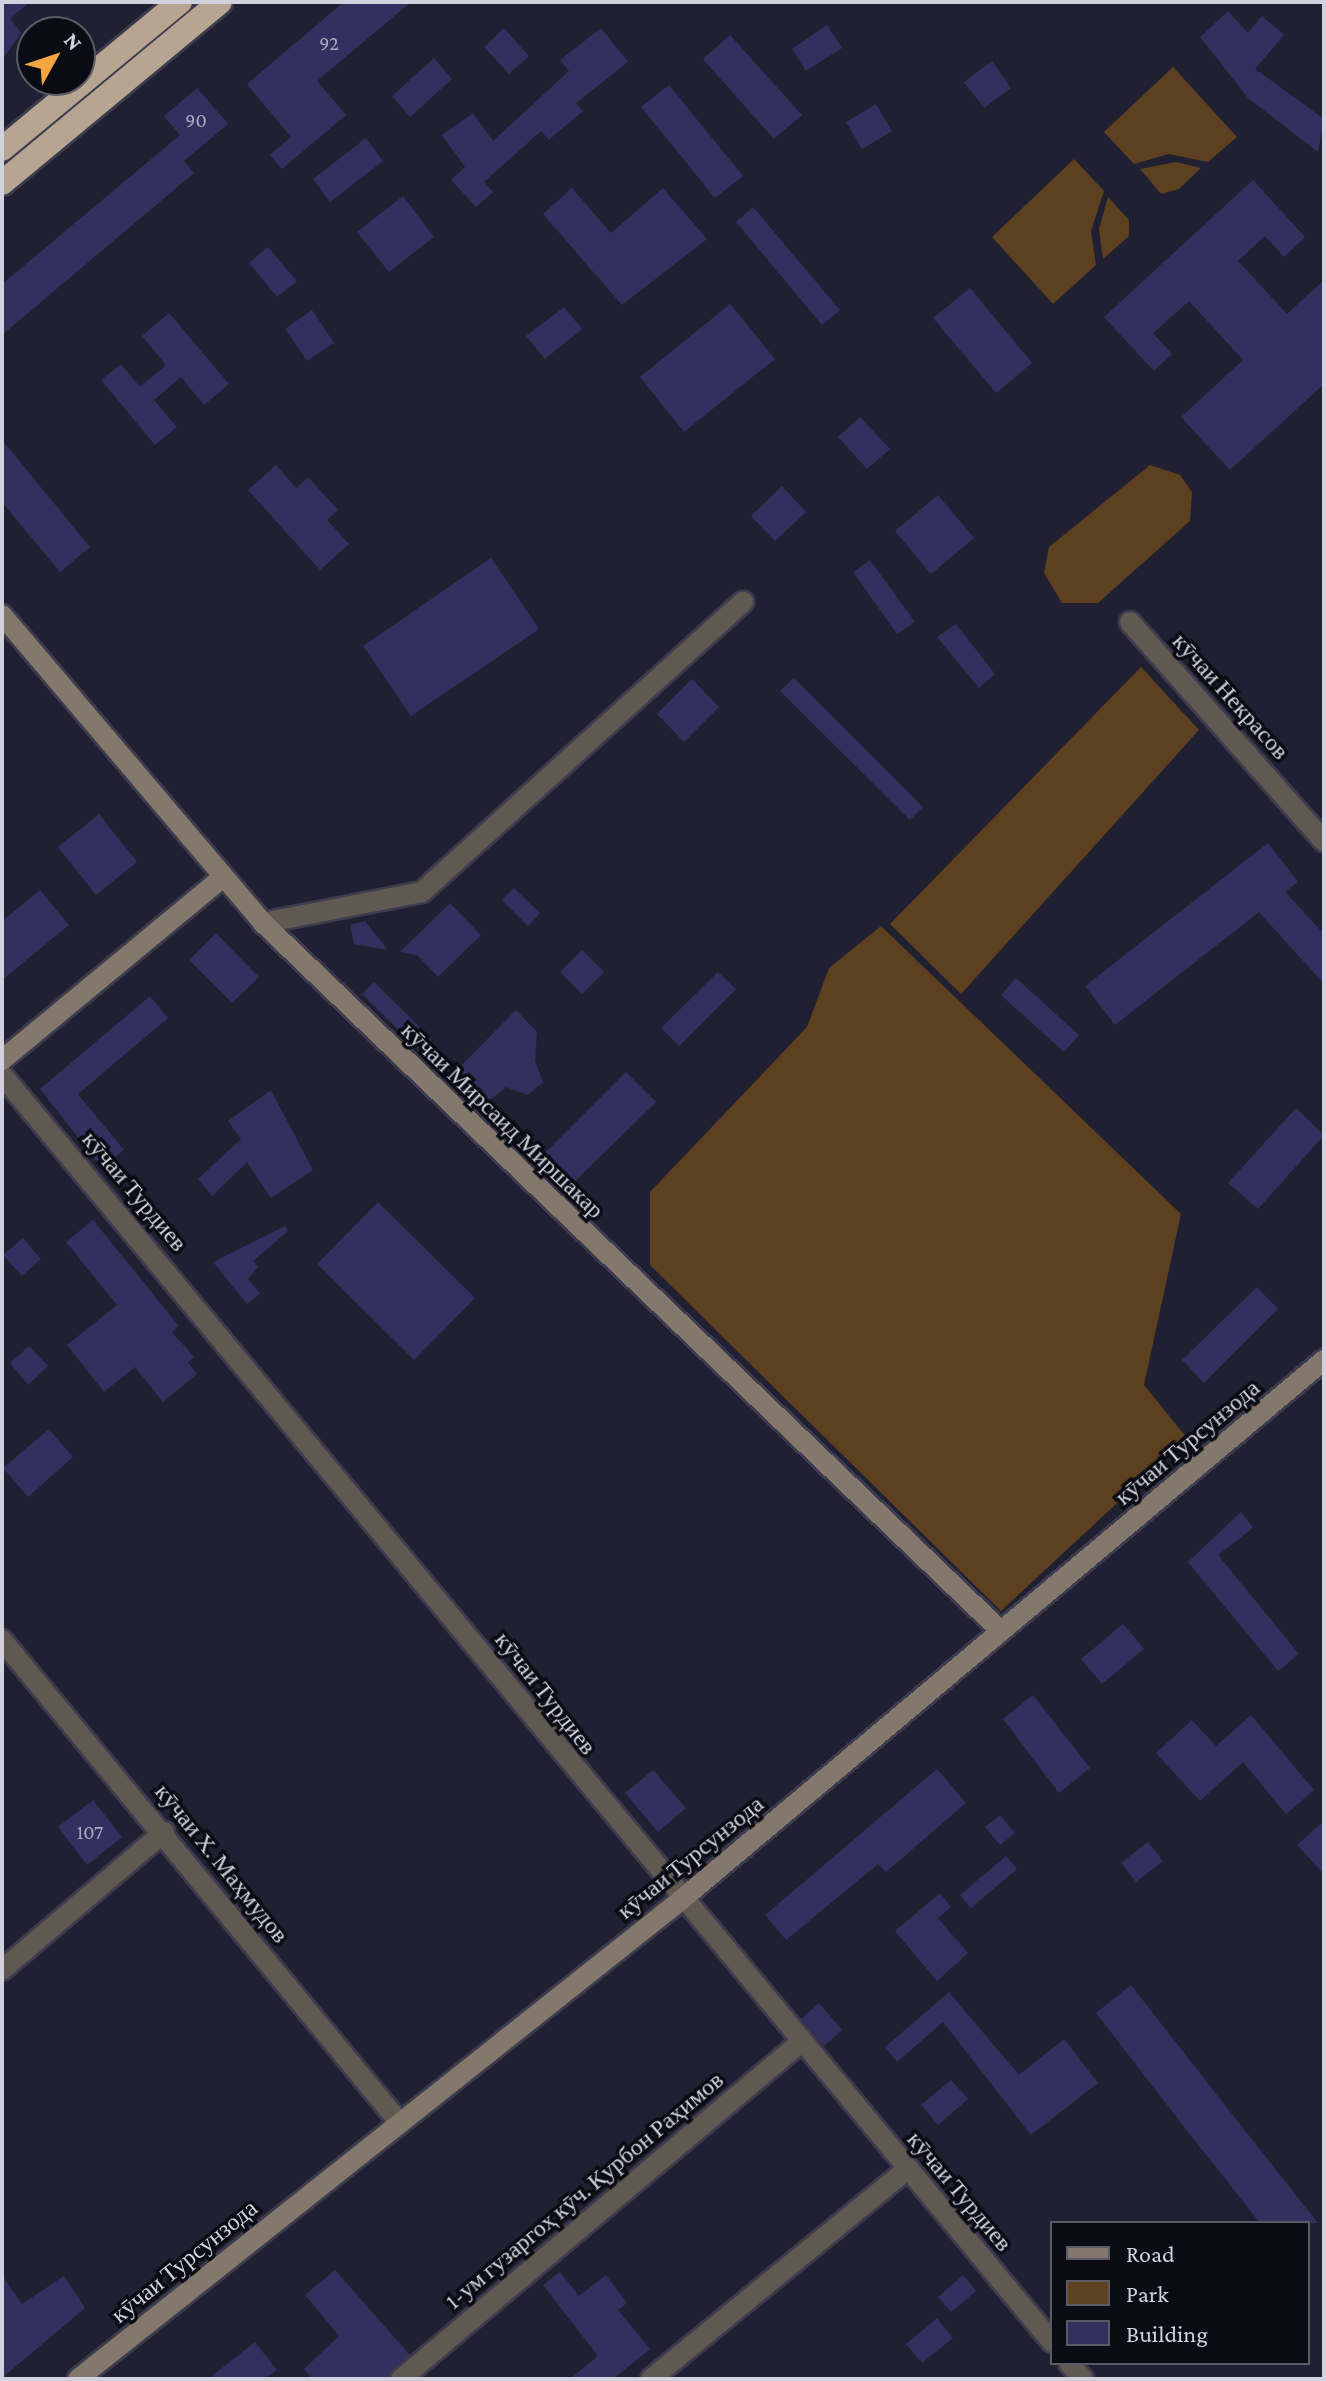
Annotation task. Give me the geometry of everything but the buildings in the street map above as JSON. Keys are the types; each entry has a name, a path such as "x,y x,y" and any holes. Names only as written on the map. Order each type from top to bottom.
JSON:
{"highway":[{"path":"2,183 220,2"},
{"path":"2,149 174,7 184,32"}],"street":[{"path":"263,923 422,892 743,602"},
{"name":"кӯчаи Мирсаид Миршакар","path":"2,615 263,923 1001,1631"},
{"name":"кӯчаи Некрасов","path":"1130,622 1324,841"},
{"path":"2,1060 223,877"},
{"name":"кӯчаи Турдиев","path":"2,1075 353,1491 681,1900 1050,2340"},
{"name":"кӯчаи Турсунзода","path":"78,2379 681,1900 1324,1360"},
{"name":"кӯчаи Х. Маҳмудов","path":"2,1640 164,1832 399,2122"},
{"path":"2,1970 164,1832"},
{"name":"1-ум гузаргоҳ кӯч. Қурбон Раҳимов","path":"401,2379 801,2042"},
{"path":"651,2379 908,2169"}],"green space":[{"path":"1173,67 1237,137 1208,162 1169,154 1134,164 1104,132"},
{"path":"1074,159 1104,191 1091,231 1096,265 1053,304 992,237"},
{"path":"1176,162 1201,168 1179,189 1161,194 1140,169"},
{"path":"1108,197 1129,220 1129,236 1103,259 1099,229"},
{"path":"1150,465 1180,475 1192,492 1190,521 1098,603 1062,603 1044,573 1049,547"},
{"path":"1141,667 1199,730 961,994 890,924"},
{"path":"881,926 1181,1214 1144,1385 1187,1438 1001,1611 650,1265 650,1192 807,1027 829,968"}]}
